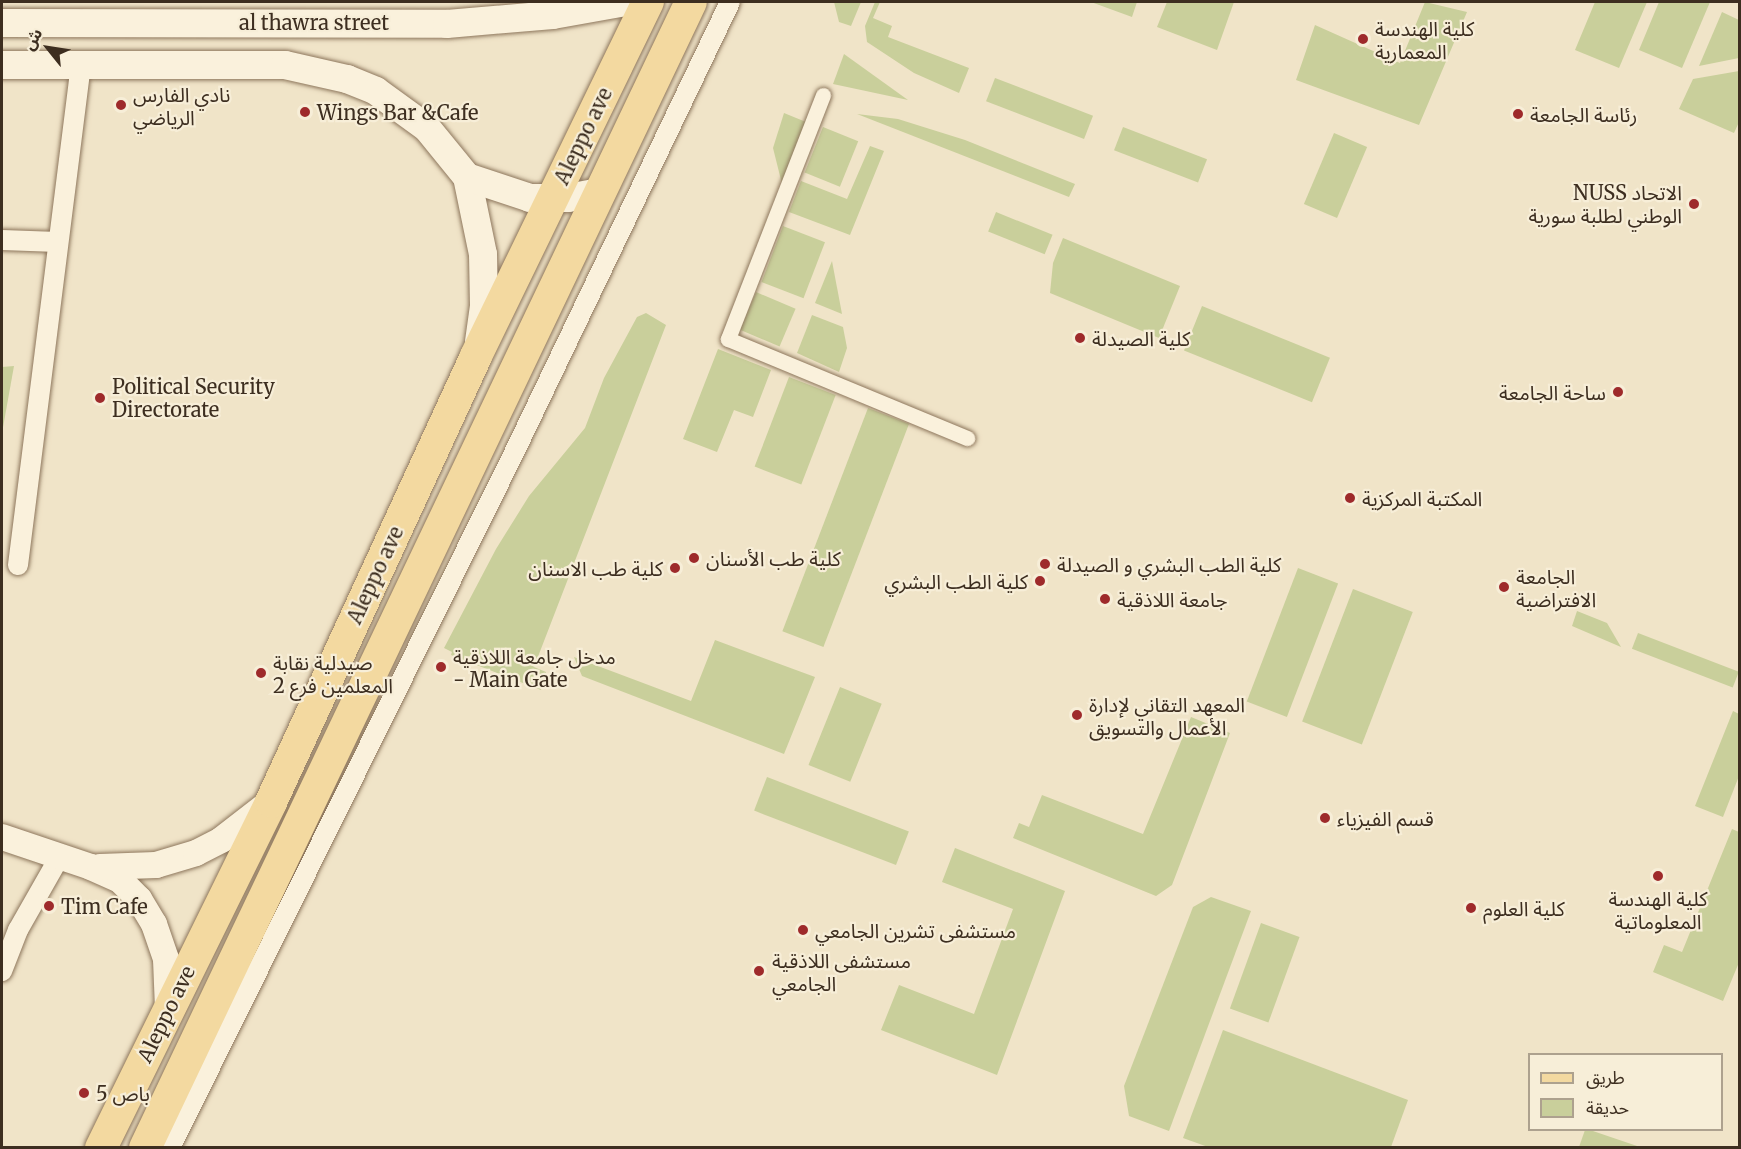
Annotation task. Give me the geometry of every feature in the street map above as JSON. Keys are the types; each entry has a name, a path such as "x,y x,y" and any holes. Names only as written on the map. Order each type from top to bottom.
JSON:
{"main road":[{"name":"al thawra street","path":"2,23 447,24 553,15 626,2"},
{"name":"Aleppo ave","path":"101,1148 271,802 476,358 648,2"},
{"name":"Aleppo ave","path":"145,1148 691,2"},
{"path":"133,23 142,44 136,65"},
{"path":"2,65 285,65 347,79 391,100 427,128 467,177 480,228 485,280 476,358"},
{"path":"467,177 509,194 553,199 599,192"}],"street":[{"path":"170,1148 513,455 730,2"},
{"path":"18,565 81,64"},
{"path":"823,95 728,339 967,438"},
{"path":"2,240 58,242"},
{"path":"91,867 130,869 196,853 221,840 271,802"},
{"path":"2,837 91,867 120,880 139,899 154,924 166,959 168,1008"},
{"path":"2,971 18,930 60,856"}],"green space":[{"path":"834,2 861,2 851,26 839,22"},
{"path":"875,2 880,2 873,18 892,26 888,37 969,68 959,93 914,73 867,42 865,26"},
{"path":"1091,2 1137,2 1132,17"},
{"path":"1167,2 1234,2 1217,50 1157,27"},
{"path":"1425,2 1467,12 1419,125 1296,80 1315,25 1400,63"},
{"path":"1595,2 1647,2 1619,68 1575,50"},
{"path":"1659,2 1710,2 1682,68 1639,50"},
{"path":"1722,12 1739,20 1739,58 1699,66"},
{"path":"844,54 908,100 833,84"},
{"path":"1739,71 1739,122 1734,133 1679,109 1693,79"},
{"path":"995,78 1093,116 1084,139 986,101"},
{"path":"784,113 806,122 782,184 773,148"},
{"path":"857,114 898,119 965,140 1075,184 1069,197"},
{"path":"823,127 858,141 840,187 805,172"},
{"path":"1123,127 1207,159 1198,183 1114,150"},
{"path":"1334,133 1367,147 1337,218 1304,204"},
{"path":"870,146 884,151 850,235 789,212 801,181 847,199"},
{"path":"996,212 1053,235 1045,254 988,231"},
{"path":"783,226 825,242 804,298 761,282"},
{"path":"1063,238 1180,286 1159,338 1050,293 1053,263"},
{"path":"832,261 842,314 815,303"},
{"path":"756,292 796,309 780,347 740,330"},
{"path":"1202,306 1330,358 1312,402 1184,351"},
{"path":"646,313 666,325 534,667 546,672 541,690 451,655 452,652 444,648 496,549 529,496 585,428 604,378 637,317"},
{"path":"812,315 843,327 847,348 839,372 797,353"},
{"path":"718,349 771,370 753,417 734,410 717,452 683,439"},
{"path":"14,366 2,433 2,367"},
{"path":"789,377 836,395 801,485 755,467"},
{"path":"868,408 909,424 823,647 782,631"},
{"path":"1298,568 1338,583 1287,717 1247,702"},
{"path":"1353,589 1413,612 1362,745 1302,722"},
{"path":"1577,611 1607,623 1621,647 1572,626"},
{"path":"1638,633 1739,672 1733,688 1632,649"},
{"path":"715,640 815,677 784,754 582,676 574,657 691,701"},
{"path":"840,687 882,704 850,782 809,765"},
{"path":"1733,711 1739,714 1739,776 1723,817 1695,806"},
{"path":"1191,717 1230,733 1172,885 1156,896 1013,838 1019,823 1029,827 1042,795 1143,834"},
{"path":"767,777 909,831 896,865 754,811"},
{"path":"1732,829 1739,832 1740,960 1723,1001 1653,972 1664,945 1682,952"},
{"path":"955,848 1065,891 997,1075 881,1030 899,985 974,1014 1013,909 942,882"},
{"path":"1211,897 1251,911 1169,1131 1129,1116 1124,1086 1193,907"},
{"path":"1261,923 1300,937 1268,1023 1230,1009"},
{"path":"1223,1030 1408,1100 1391,1147 1208,1147 1183,1138"},
{"path":"1585,1131 1593,1131 1640,1147 1579,1147"}],"place":[{"name":"كلية الهندسة المعمارية","path":"1363,39"},
{"name":"نادي الفارس الرياضي","path":"121,105"},
{"name":"Wings Bar &Cafe","path":"305,112"},
{"name":"رئاسة الجامعة","path":"1518,114"},
{"name":"NUSS الاتحاد الوطني لطلبة سورية","path":"1694,204"},
{"name":"كلية الصيدلة","path":"1080,338"},
{"name":"ساحة الجامعة","path":"1618,392"},
{"name":"Political Security Directorate","path":"100,398"},
{"name":"المكتبة المركزية","path":"1350,498"},
{"name":"كلية طب الأسنان","path":"694,558"},
{"name":"كلية الطب البشري و الصيدلة","path":"1045,564"},
{"name":"كلية طب الاسنان","path":"675,568"},
{"name":"كلية الطب البشري","path":"1040,581"},
{"name":"الجامعة الافتراضية","path":"1504,587"},
{"name":"جامعة اللاذقية","path":"1105,599"},
{"name":"مدخل جامعة اللاذقية - Main Gate","path":"441,667"},
{"name":"صيدلية نقابة المعلمين فرع 2","path":"261,673"},
{"name":"المعهد التقاني لإدارة الأعمال والتسويق","path":"1077,715"},
{"name":"قسم الفيزياء","path":"1325,818"},
{"name":"كلية الهندسة المعلوماتية","path":"1658,876"},
{"name":"Tim Cafe","path":"49,906"},
{"name":"كلية العلوم","path":"1471,908"},
{"name":"مستشفى تشرين الجامعي","path":"803,930"},
{"name":"مستشفى اللاذقية الجامعي","path":"759,971"},
{"name":"باص 5","path":"84,1093"}]}
